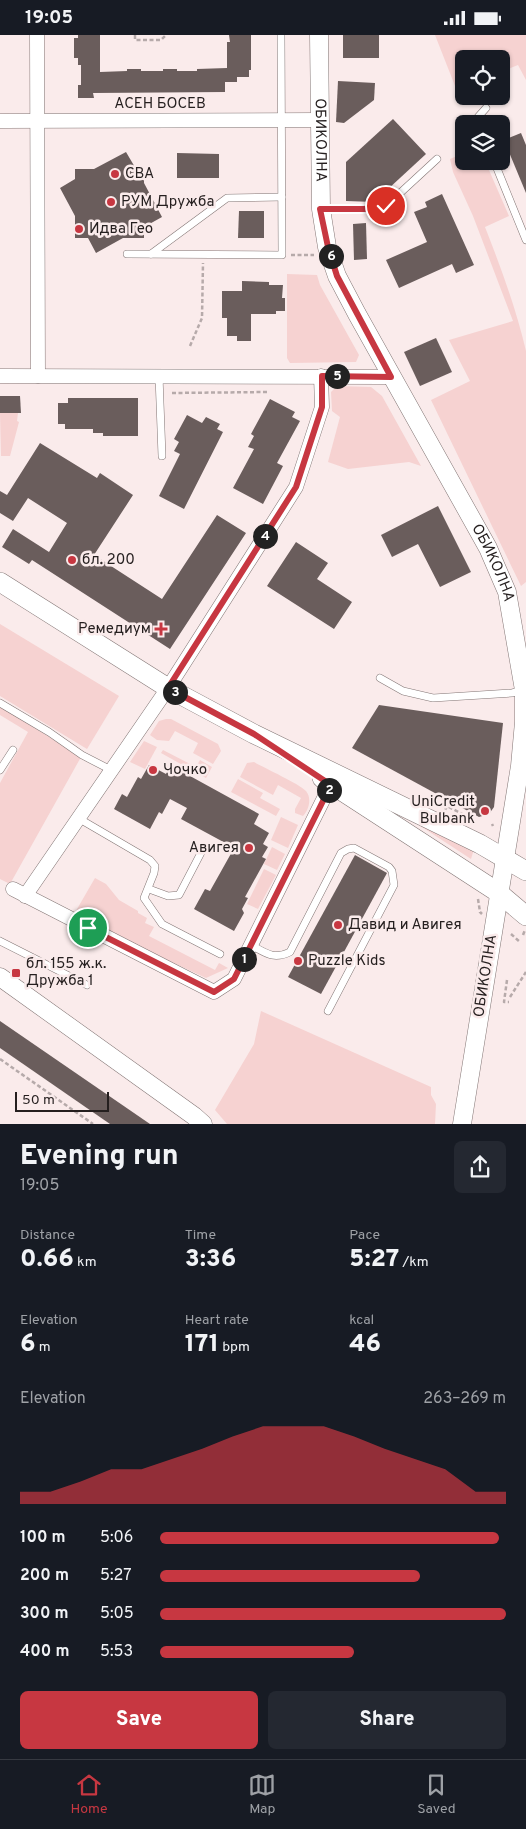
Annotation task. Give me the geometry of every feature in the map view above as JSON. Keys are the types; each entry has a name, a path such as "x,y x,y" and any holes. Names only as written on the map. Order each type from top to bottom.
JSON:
{"main road":[{"path":"0,582 168,688 254,734 505,858 526,871"},
{"path":"254,734 498,893 526,923"}],"street":[{"path":"37,35 38,376"},
{"name":"ОБИКОЛНА","path":"319,35 321,120 320,209 328,247 337,276 391,377 488,548 507,592 524,690 524,722 520,766 462,1124"},
{"name":"АСЕН БОСЕВ","path":"0,121 321,120"},
{"path":"0,376 391,377"},
{"path":"322,376 322,407 296,487 168,688 78,817 19,892 214,992 234,979 331,785"},
{"path":"0,977 194,1115 203,1124"}],"lane":[{"path":"127,254 282,255 281,35"},
{"path":"480,115 486,107"},
{"path":"320,209 364,209 386,206 437,159"},
{"path":"498,170 526,240"},
{"path":"151,254 227,198 282,197"},
{"path":"158,376 162,455"},
{"path":"380,678 403,691 433,698 512,693 524,690"},
{"path":"0,703 49,732 82,755 111,770"},
{"path":"0,771 12,750"},
{"path":"78,817 150,860 155,866 154,873 144,898 162,924 220,954"},
{"path":"149,889 168,897 179,895 204,847"},
{"path":"251,945 269,955 280,957 290,952 341,853 348,849 354,848 389,867 392,871 394,885 328,1011"},
{"path":"0,941 87,985"}],"path":[{"path":"135,35 135,40 161,40 166,35"},
{"path":"190,347 202,318 203,254"},
{"path":"282,255 314,255"},
{"path":"172,393 267,392"},
{"path":"445,810 447,806 468,817"},
{"path":"476,895 480,912"},
{"path":"523,935 526,923"},
{"path":"511,934 520,941"},
{"path":"510,997 526,972"},
{"path":"507,980 504,1002 509,1002"},
{"path":"0,1059 93,1124"}],"shaded area":[{"path":"435,35 526,35 526,80 518,65 510,68 510,50 455,50 455,86"},
{"path":"455,157 455,170 489,170 509,216 485,227 508,288 526,351 526,582 521,586 431,400 470,381 449,340 513,321 473,216 453,172 450,159"},
{"path":"287,274 317,275 320,285 359,355 356,362 290,363 287,358"},
{"path":"337,386 371,387 382,396 421,466 409,462 348,469 328,462 340,417 332,411 331,392"},
{"path":"0,413 18,413 17,421 19,422 10,456 1,456"},
{"path":"0,624 119,696 87,749 0,696"},
{"path":"0,706 81,757 10,884 0,879 0,783 28,732 0,715"},
{"path":"171,719 218,744 221,751 213,764 193,753 198,743 175,731 169,741 157,740 150,735 159,721"},
{"path":"144,741 157,747 145,769 130,762"},
{"path":"163,750 196,767 200,760 212,767 206,778 161,753"},
{"path":"254,762 306,791 309,797 309,804 303,816 295,813 301,798 278,785 273,795 240,777 247,763"},
{"path":"238,779 263,793 260,798 280,809 276,816 231,792"},
{"path":"402,814 474,849 471,859"},
{"path":"281,817 298,825 288,848 271,840"},
{"path":"272,847 285,854 277,870 264,864"},
{"path":"264,869 276,875 258,909 247,904"},
{"path":"95,878 106,884 119,900 147,918 145,923 154,927 149,936 215,970 219,963 228,968 206,978 73,916"},
{"path":"261,1011 431,1087 431,1095 436,1104 435,1124 227,1124 215,1110 254,1044"}],"building":[{"path":"78,35 100,35 100,72 127,71 127,69 141,69 141,71 177,69 177,71 197,71 197,69 227,68 227,42 230,42 229,35 251,35 251,70 249,70 249,77 237,77 237,82 225,82 225,92 93,93 94,98 78,98 78,85 81,85 81,65 78,65 78,58 74,58 74,38 78,38"},
{"path":"343,35 379,35 379,58 343,58"},
{"path":"338,81 375,83 374,100 344,123 336,122"},
{"path":"393,119 426,154 374,202 346,201 346,162"},
{"path":"521,133 526,145 526,193 510,154 510,138"},
{"name":"РУМ Дружба","path":"126,152 136,169 144,169 144,183 162,217 144,227 144,238 123,238 96,253 88,238 75,238 75,216 60,188 75,179 75,169 94,169"},
{"path":"177,153 219,154 219,178 177,178"},
{"path":"442,194 474,265 456,273 452,264 399,288 386,260 427,242 414,212 427,207 425,202"},
{"path":"239,211 264,211 264,238 238,238"},
{"path":"366,223 367,259 354,260 353,224"},
{"path":"242,281 269,282 269,285 283,285 282,298 285,298 285,311 276,311 276,314 251,314 251,341 237,341 237,336 227,336 227,318 222,318 222,291 242,291"},
{"path":"436,338 452,372 420,386 404,352"},
{"path":"0,396 20,396 21,413 0,413"},
{"path":"68,398 138,398 138,436 103,436 103,433 93,433 93,429 65,429 65,424 58,424 58,403 68,403"},
{"path":"270,399 295,412 292,417 300,421 277,463 283,466 263,504 233,488 254,449 248,447 254,436 251,434"},
{"path":"187,415 202,423 206,417 220,424 217,429 223,432 184,509 159,496 180,454 174,451 179,442 174,439"},
{"name":"бл. 200","path":"40,443 97,478 100,473 133,495 94,555 162,599 217,515 246,533 170,649 32,560 29,564 2,547 13,529 49,552 67,523 28,498 13,521 0,513 0,491 7,495"},
{"path":"438,506 471,572 440,587 418,544 392,557 381,535"},
{"path":"296,542 328,563 317,579 352,602 334,629 267,586"},
{"path":"379,705 503,723 494,807 489,814 479,817 352,748"},
{"name":"Авигея","path":"149,765 166,774 170,765 259,814 254,824 269,833 263,844 268,847 262,857 266,859 245,897 248,898 242,909 244,913 234,931 194,909 205,889 210,891 233,850 228,847 229,845 181,819 187,808 170,799 162,814 159,812 150,829 114,809 122,794 127,797 138,777 141,779"},
{"name":"Давид и Авигея","path":"355,855 387,873 321,994 288,977"},
{"path":"0,1021 150,1124 110,1124 0,1048"}],"place":[{"name":"CBA","path":"115,174"},
{"name":"РУМ Дружба","path":"111,202"},
{"name":"Идва Гео","path":"79,229"},
{"name":"бл. 200","path":"72,560"},
{"name":"Ремедиум","path":"161,629"},
{"name":"Чочко","path":"153,770"},
{"name":"UniCredit Bulbank","path":"485,811"},
{"name":"Авигея","path":"249,848"},
{"name":"Давид и Авигея","path":"338,925"},
{"name":"Puzzle Kids","path":"298,961"},
{"name":"бл. 155 ж.к. Дружба 1","path":"16,973"}],"route":[{"path":"88,928 214,992 234,979 331,785 254,734 168,688 296,487 322,407 322,376 391,377 337,276 328,247 320,209 364,209 386,206"}]}
